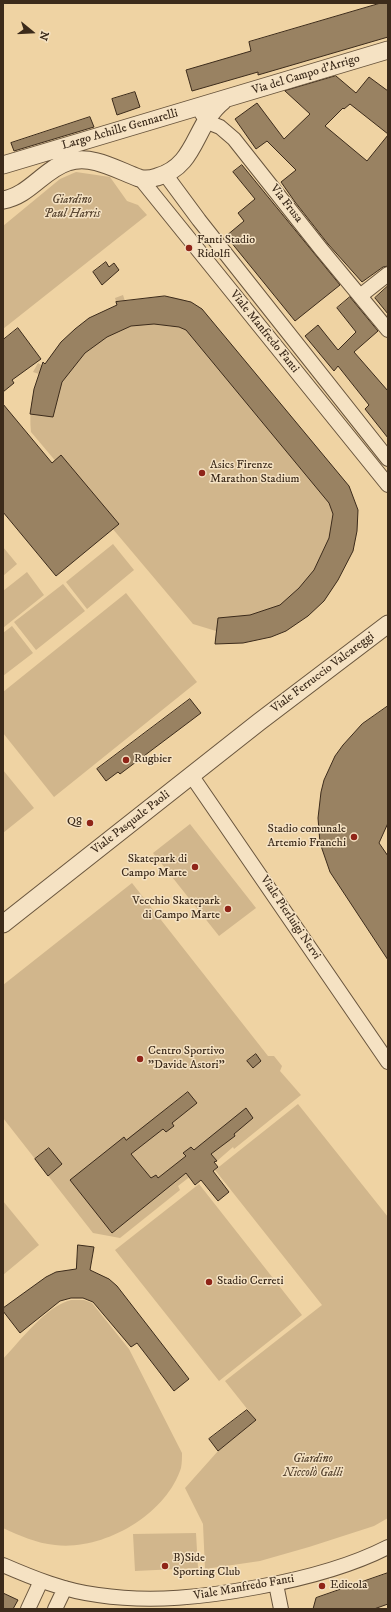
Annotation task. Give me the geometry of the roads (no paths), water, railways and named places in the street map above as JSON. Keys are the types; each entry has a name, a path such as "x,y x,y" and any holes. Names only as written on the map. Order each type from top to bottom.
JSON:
{"street":[{"name":"Via del Campo d'Arrigo","path":"182,112 388,50"},
{"name":"Via del Campo d'Arrigo","path":"205,121 214,108 224,100"},
{"name":"Largo Achille Gennarelli","path":"3,165 182,112 199,112 204,116 205,121 190,151 179,165 165,174 152,178 140,178 102,164 74,160 64,163 32,186 6,201"},
{"name":"Via Frusa","path":"205,121 220,127 234,139 388,330"},
{"path":"165,174 199,220 388,459"},
{"name":"Viale Manfredo Fanti","path":"140,178 388,485"},
{"path":"183,231 199,220"},
{"path":"360,296 388,274"},
{"path":"278,348 292,337"},
{"name":"Viale Ferruccio Valcareggi","path":"259,722 388,624"},
{"name":"Viale Pasquale Paoli","path":"3,924 259,722"},
{"name":"Viale Pierluigi Nervi","path":"191,775 388,1062"},
{"name":"Viale Manfredo Fanti","path":"3,1565 41,1581 97,1595 137,1599 177,1599 211,1596 276,1584 341,1567 388,1547"},
{"path":"28,1609 41,1581"},
{"path":"276,1584 281,1609"},
{"path":"55,1609 65,1588"},
{"path":"97,1595 108,1609"}],"place":[{"name":"Fanti Stadio Ridolfi","path":"189,248"},
{"name":"Asics Firenze Marathon Stadium","path":"202,473"},
{"name":"Rugbier","path":"126,760"},
{"name":"Q8","path":"90,823"},
{"name":"Stadio comunale Artemio Franchi","path":"354,837"},
{"name":"Skatepark di Campo Marte","path":"195,867"},
{"name":"Vecchio Skatepark di Campo Marte","path":"228,909"},
{"name":"Centro Sportivo \"Davide Astori\"","path":"140,1059"},
{"name":"Stadio Cerreti","path":"209,1282"},
{"name":"B)Side Sporting Club","path":"165,1566"},
{"name":"Edicola","path":"322,1586"}],"park label":[{"name":"Giardino Paul Harris","path":"72,208"},
{"name":"Giardino Niccolò Galli","path":"313,1467"}]}
